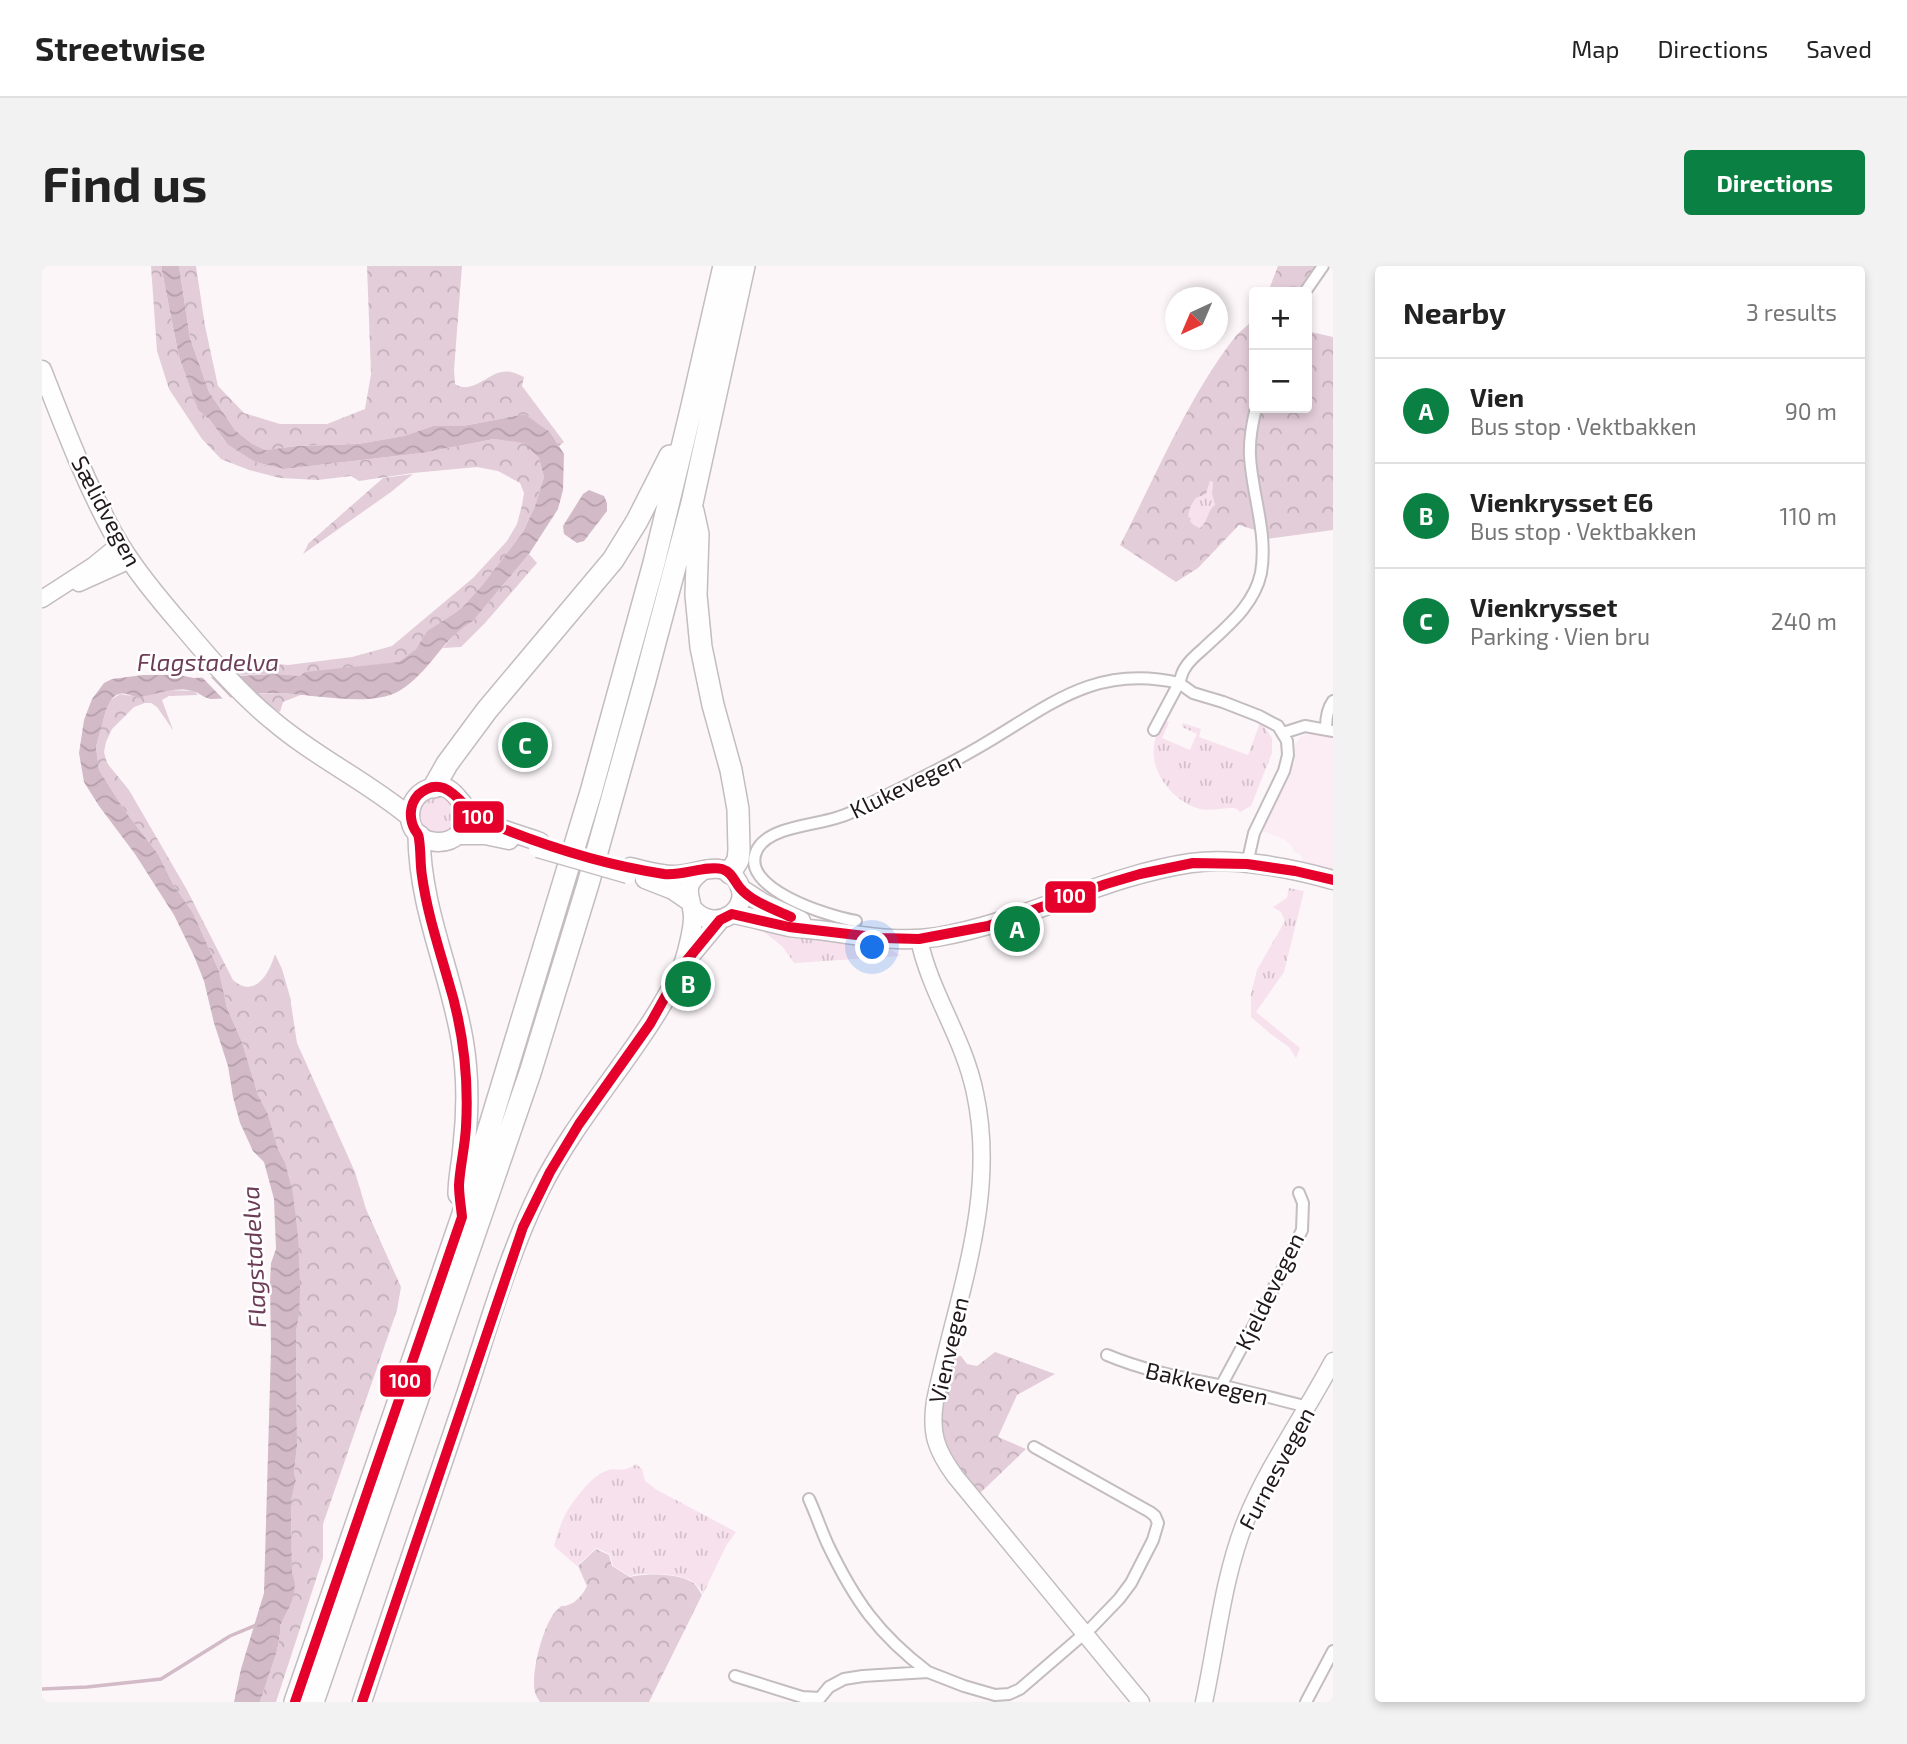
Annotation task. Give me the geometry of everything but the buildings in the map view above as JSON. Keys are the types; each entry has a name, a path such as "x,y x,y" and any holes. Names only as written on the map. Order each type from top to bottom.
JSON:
{"highway":[{"path":"295,1702 462,1217 591,792 654,563 724,266"},
{"path":"313,1702 526,1085 559,981 627,748 692,503 744,266"},
{"path":"428,790 487,710 612,560 638,521 691,410"},
{"path":"692,503 698,534 695,595 701,647 738,809 739,850 735,880"},
{"path":"415,826 427,908 455,999 463,1042 466,1118 459,1191 462,1217"}],"main road":[{"name":"Sælidvegen","path":"42,370 79,463 104,515 120,544 171,614 253,704 298,741 366,784"},
{"path":"48,596 120,544"},
{"path":"48,596 131,560"},
{"path":"366,784 398,793 442,788 454,793 479,819 539,845"},
{"path":"366,784 432,842 446,842 458,835 465,823 465,807"},
{"path":"415,826 413,803 428,790"},
{"path":"458,835 485,835 539,845 629,871 663,885 704,918 726,917 883,938 919,939 988,926 1140,874 1193,863 1247,864 1333,880"},
{"path":"629,871 669,875 716,868 763,903 818,930"},
{"path":"683,965 694,920 689,887 696,875 702,871"},
{"path":"362,1702 528,1216 559,1155 654,1018 683,965 740,902 735,880"},
{"name":"Vienvegen","path":"919,939 923,959 958,1037 975,1090 983,1156 974,1242 934,1401 934,1439 944,1461 955,1476 1141,1702"},
{"name":"Furnesvegen","path":"1204,1702 1239,1538 1258,1494 1333,1361"}],"street":[{"path":"1308,287 1323,266"},
{"path":"1154,730 1185,666 1233,621 1247,604 1261,573 1261,526 1250,441 1255,413"},
{"name":"Klukevegen","path":"856,921 810,908 772,888 762,879 754,860 760,846 774,834 858,810 944,767 1048,704 1079,689 1099,682 1161,679 1179,683 1193,693 1259,716 1278,726 1283,733"},
{"path":"1247,864 1254,834 1284,771 1288,755 1287,741 1283,733 1305,726 1330,730 1326,719 1333,701"},
{"name":"Kjeldevegen","path":"1221,1386 1302,1230 1303,1203 1300,1193"},
{"name":"Bakkevegen","path":"1107,1355 1150,1370 1308,1407"},
{"path":"809,1500 827,1543 865,1612 904,1654 928,1672 984,1693 1009,1695 1020,1689 1084,1634 1119,1599 1131,1583 1153,1540 1158,1523 1150,1512 1034,1447"},
{"path":"1306,1702 1333,1651"},
{"path":"735,1676 802,1697 823,1700 830,1687 844,1679 928,1672"}],"shaded area":[{"path":"1315,733 1333,738 1333,871 1303,863 1301,855 1294,852 1284,839 1262,831 1295,760 1295,745 1301,736"}],"green space":[{"path":"151,266 161,266 179,357 198,410 210,420 228,445 255,462 284,469 422,453 494,439 524,442 539,458 544,477 523,532 461,609 427,631 416,649 399,663 300,676 235,675 227,667 237,660 288,665 352,657 392,646 473,578 507,541 517,524 522,505 524,493 520,483 498,471 477,467 359,481 351,476 318,480 280,478 221,459 202,439 169,389 157,351"},
{"path":"179,266 196,266 218,386 244,413 280,424 327,424 365,409 371,374 367,266 462,266 455,384 461,387 473,386 505,372 524,377 522,386 564,442 559,446 550,432 525,414 463,426 433,426 404,436 358,444 265,450 235,430 209,392 190,338"},
{"path":"1278,266 1319,266 1304,287 1270,287"},
{"path":"1249,323 1249,413 1258,531 1239,525 1198,568 1176,582 1120,545 1173,438 1202,386 1235,337","holes":["1210,481 1213,482 1215,505 1200,528 1189,519 1189,511 1196,498 1206,494"]},
{"path":"1312,332 1333,337 1333,530 1267,539 1254,443 1259,413 1312,413"},
{"path":"413,474 303,554 309,543 383,478"},
{"path":"1210,481 1213,482 1215,505 1200,528 1189,519 1189,511 1196,498 1206,494"},
{"path":"529,554 537,563 485,623 461,647 443,648 461,627 473,621"},
{"path":"168,690 194,691 198,695 169,696 162,700 173,730 157,707 151,703 134,707 112,729 104,752 107,763 129,790 187,890 233,980 248,987 260,982 275,954 290,997 297,1043 355,1172 366,1209 401,1287 397,1310 323,1524 323,1558 276,1702 260,1702 277,1651 280,1626 290,1606 295,1583 292,1573 291,1501 296,1480 296,1331 299,1316 285,1162 227,1008 219,971 193,913 173,884 158,854 125,811 99,770 96,747 111,700 120,694 139,697"},
{"path":"255,694 303,694 283,702 280,712 265,704"},
{"path":"1164,720 1169,722 1162,738 1190,750 1197,734 1182,727 1183,723 1201,729 1199,737 1248,755 1260,723 1262,724 1272,738 1272,753 1251,806 1240,812 1233,808 1200,809 1173,793 1160,776 1154,756 1155,739"},
{"path":"438,796 452,801 457,815 452,829 438,834 424,829 419,815 424,801"},
{"path":"1289,888 1304,891 1284,972 1256,1012 1300,1048 1296,1058 1289,1047 1251,1017 1251,994 1257,970 1285,921 1281,912 1273,907 1287,898"},
{"path":"764,928 888,948 901,956 794,963 782,946 764,932"},
{"path":"995,1352 1055,1374 1017,1395 998,1437 1026,1449 976,1497 941,1443 938,1411 949,1357 961,1356 967,1364 977,1366"},
{"path":"636,1464 642,1469 645,1481 657,1490 736,1532 726,1546 703,1594 694,1582 678,1576 630,1576 613,1566 610,1554 596,1548 577,1566 554,1546 566,1512 596,1476"},
{"path":"596,1549 609,1555 612,1566 630,1577 652,1574 686,1579 697,1587 702,1595 649,1702 540,1702 534,1684 536,1661 543,1636 558,1609 574,1602 587,1586 578,1566"}],"water":[{"path":"161,266 179,266 190,338 209,392 235,430 265,450 358,444 404,436 433,426 463,426 525,414 550,432 564,454 563,490 558,509 529,554 473,621 453,637 410,684 399,691 371,699 271,693 212,699 180,689 140,697 119,694 111,700 106,710 96,747 99,770 125,811 158,854 173,884 193,913 219,971 227,1008 242,1042 258,1095 268,1114 293,1194 300,1289 296,1331 296,1480 291,1501 292,1572 295,1583 290,1606 280,1626 277,1651 260,1702 234,1702 264,1593 271,1349 270,1283 271,1263 276,1249 274,1199 264,1162 253,1151 240,1123 228,1066 204,981 194,956 174,915 84,782 79,753 84,720 92,699 104,683 112,679 143,675 179,675 194,678 277,674 300,676 305,672 399,662 416,649 427,631 461,609 483,584 523,532 544,477 539,458 524,443 494,439 422,453 284,469 255,462 228,445 210,420 198,410 179,357"},
{"path":"589,490 604,496 607,511 584,541 577,543 564,534 563,526 583,494"}],"pier":[{"path":"199,674 208,674 233,700 225,701"}],"waterway":[{"path":"42,1689 161,1679 230,1636 256,1625"}],"transit line":[{"name":"100","path":"295,1702 462,1217 459,1185 467,1108 464,1052 453,998 424,889 419,838 411,817 415,799 428,788 446,789 484,821 549,846 618,865 664,874 709,868 722,869 731,874 740,888 751,897 791,917"},
{"name":"100","path":"362,1702 523,1227 550,1172 579,1124 650,1024 683,965 720,920 732,914 789,927 882,938 919,939 988,926 1106,884 1193,863 1247,864 1333,880"}],"place":[{"name":"Vienkrysset","path":"525,745"},
{"name":"Vien","path":"1017,929"},
{"name":"Vienkrysset E6","path":"688,984"}],"water label":[{"name":"Flagstadelva","path":"208,661"},
{"name":"Flagstadelva","path":"253,1257"}]}
